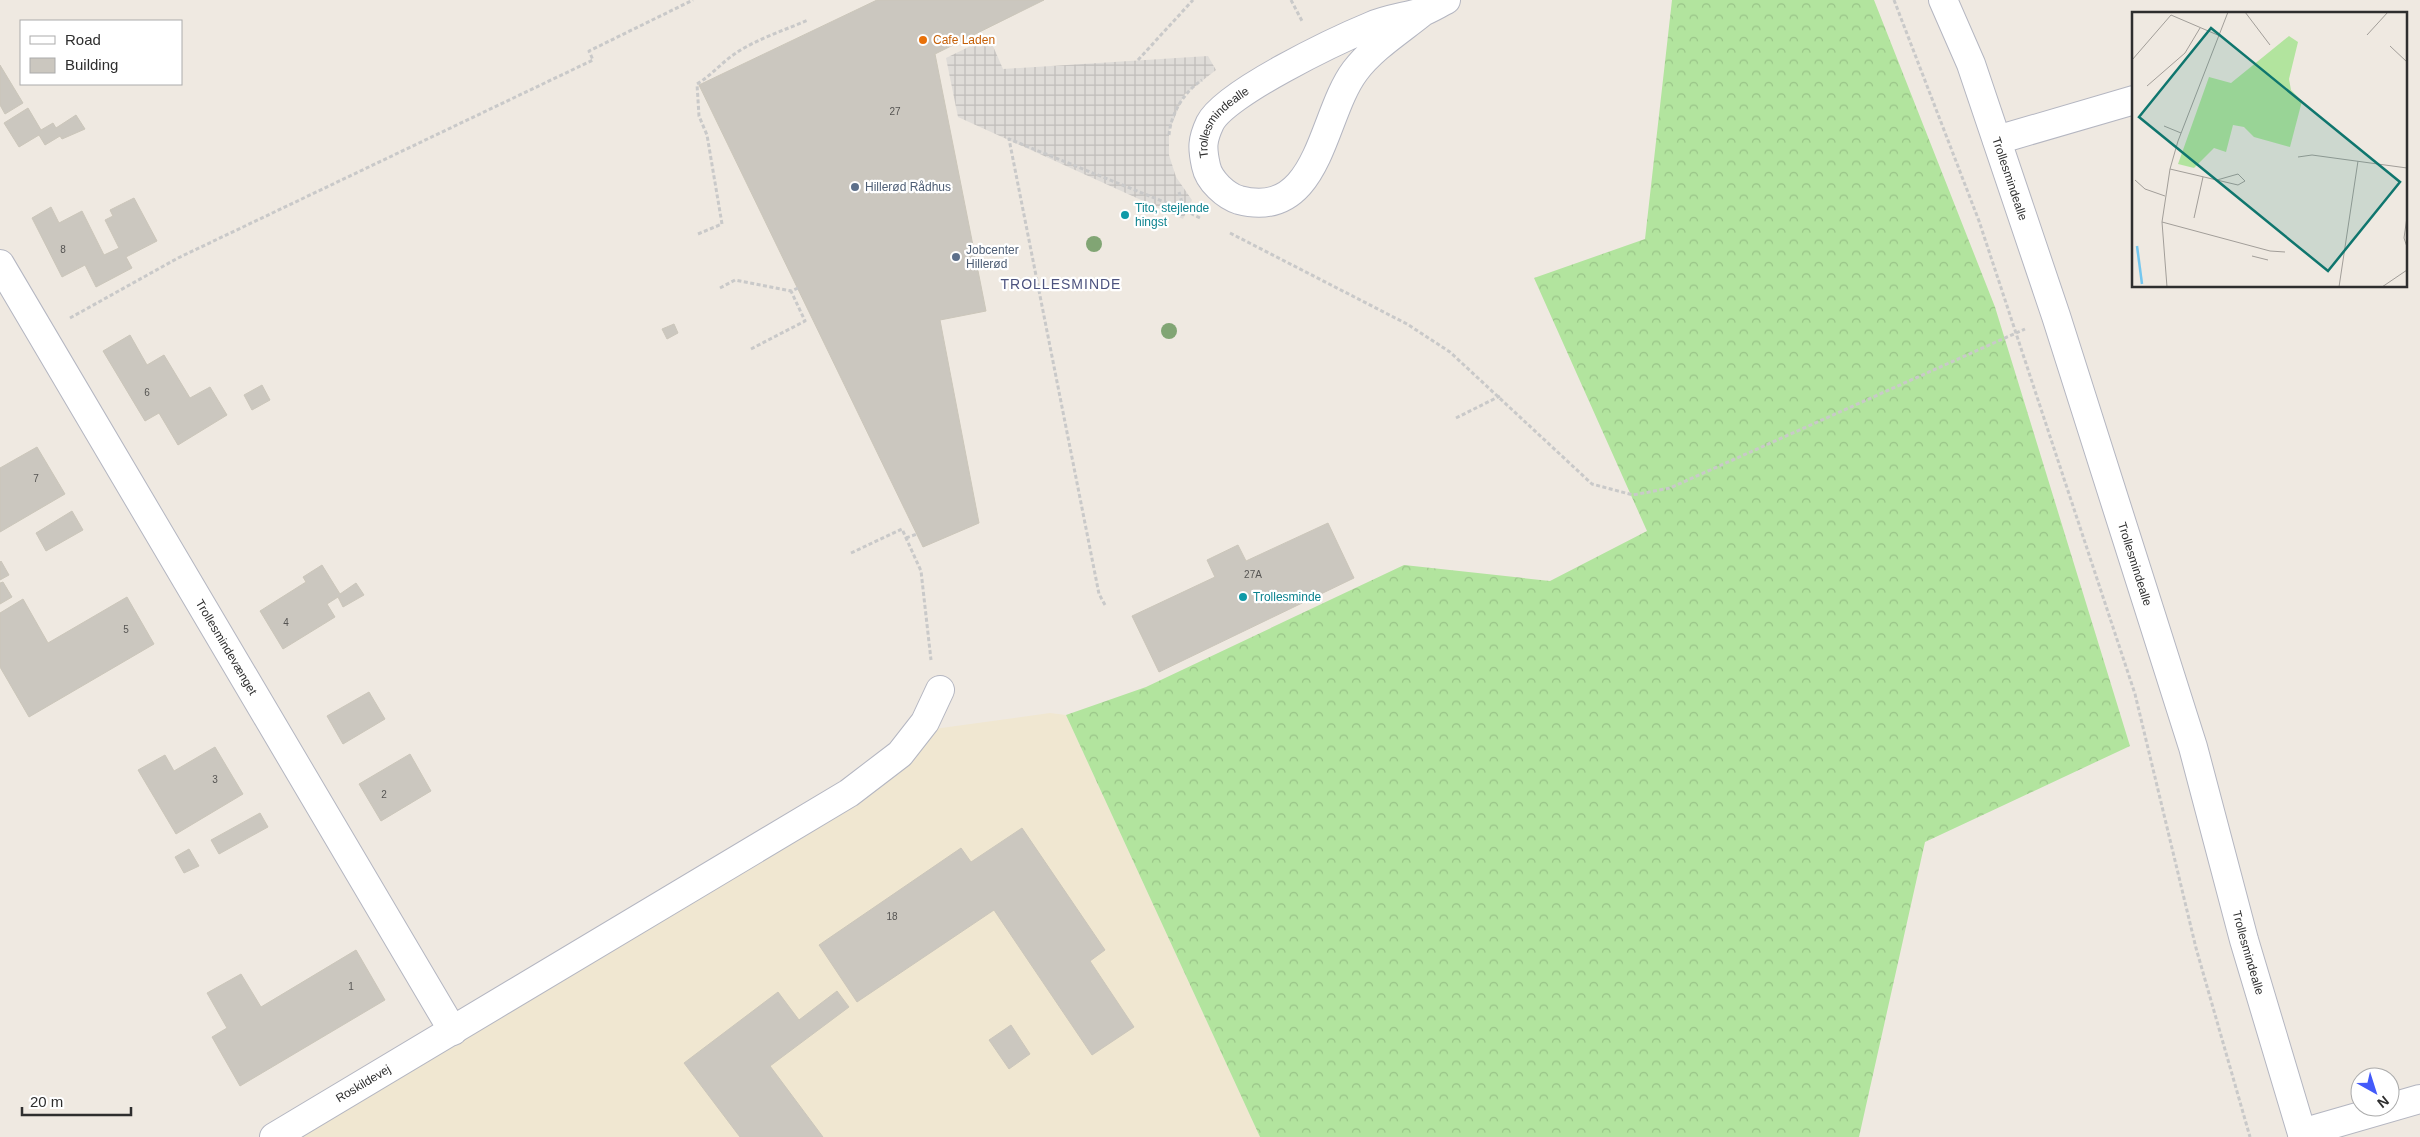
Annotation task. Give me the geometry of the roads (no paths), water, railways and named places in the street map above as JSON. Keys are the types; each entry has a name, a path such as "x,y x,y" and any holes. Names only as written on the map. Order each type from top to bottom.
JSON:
{"street":[{"name":"Trollesmindealle","path":"1943,0 1971,64 2056,316 2193,747 2244,940 2302,1135"},
{"name":"Trollesmindealle","path":"1435,6 1367,57 1354,72 1334,110 1312,168 1299,186 1278,199 1253,203 1228,197 1207,172 1202,145 1211,121 1234,97 1372,25 1435,6"},
{"path":"1997,140 2132,101"},
{"name":"Trollesmindevænget","path":"0,264 453,1030"},
{"name":"Roskildevej","path":"274,1137 849,793 900,754 925,722 936,678"},
{"path":"2302,1135 2420,1099"}],"place":[{"name":"Cafe Laden","path":"923,40"},
{"name":"Hillerød Rådhus","path":"855,187"},
{"name":"Tito, stejlende hingst","path":"1125,215"},
{"name":"Jobcenter Hillerød","path":"956,257"},
{"name":"Trollesminde","path":"1243,597"}],"district":[{"name":"TROLLESMINDE","path":"1061,284"}]}
